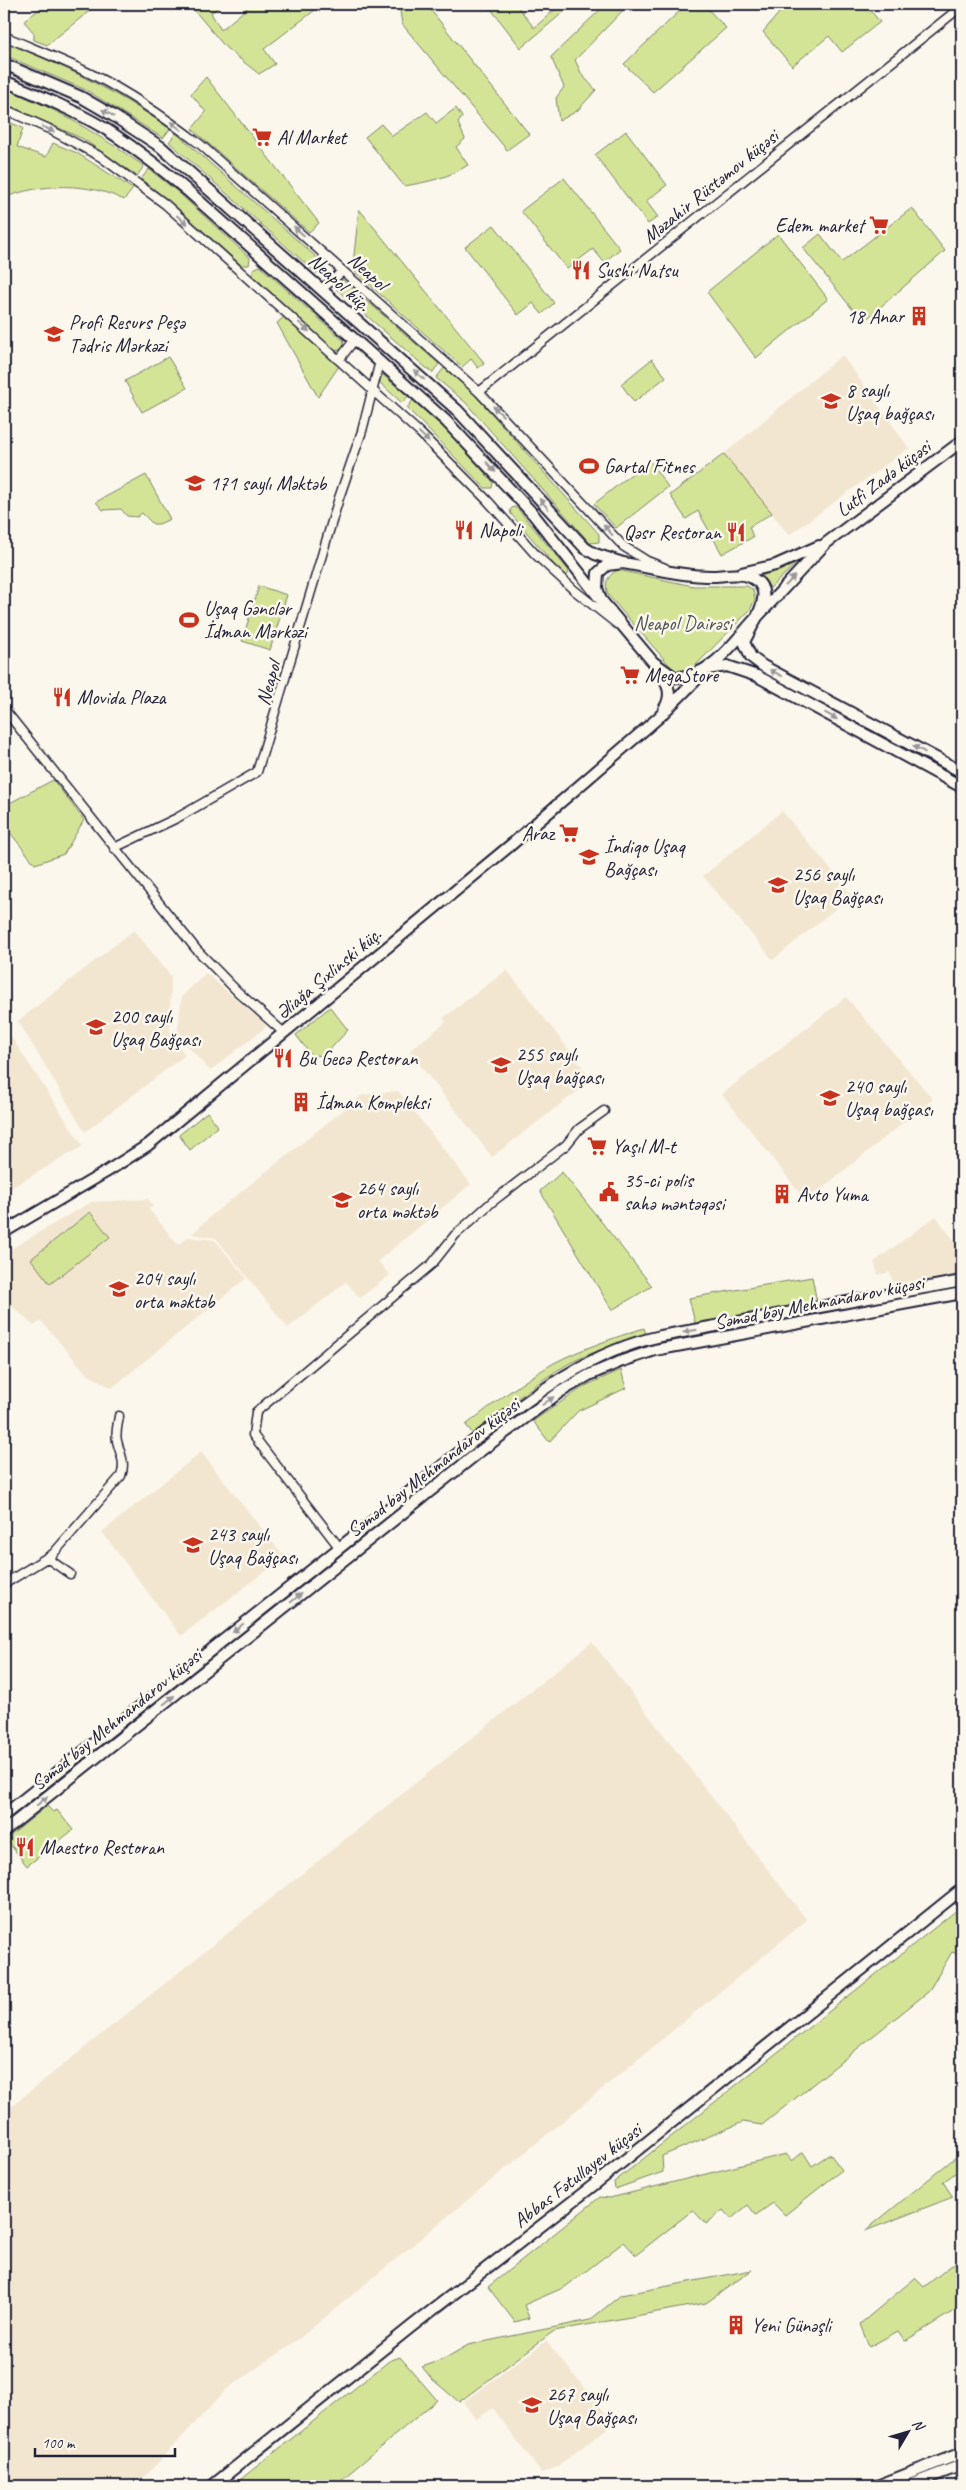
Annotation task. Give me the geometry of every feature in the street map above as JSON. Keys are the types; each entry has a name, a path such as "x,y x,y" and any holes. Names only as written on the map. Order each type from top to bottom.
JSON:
{"main road":[{"name":"Neapol küç.","path":"4,64 81,98 112,115 161,148 464,417 584,548 595,554 623,562 697,576 738,574 776,565 825,544"},
{"name":"Neapol küç.","path":"4,80 75,112 104,128 151,161 380,361 446,421 507,485 556,542 653,662"},
{"name":"Lutfi Zadə küçəsi","path":"825,544 962,441"},
{"path":"757,617 825,544"},
{"path":"601,600 597,588 598,573 607,565 623,562"},
{"path":"738,574 754,579 763,591 762,606 744,642 746,650 757,662 962,772"},
{"name":"Əliağa Şıxlinski küç.","path":"4,1232 148,1145 507,848 658,718 757,617"},
{"path":"653,662 667,674 674,677 690,676 707,669 727,666 751,673 962,787"},
{"path":"653,662 668,685 670,694 668,704 658,718"},
{"name":"Səməd bəy Mehmandarov küçəsi","path":"4,1815 338,1547 522,1403 582,1365 609,1353 661,1336 962,1281"},
{"name":"Səməd bəy Mehmandarov küçəsi","path":"4,1831 479,1452 538,1408 589,1375 655,1350 962,1293"},
{"name":"Abbas Fətullayev küçəsi","path":"212,2486 412,2326 595,2184 962,1890"},
{"path":"877,2486 962,2453"},
{"path":"907,2486 962,2465"}],"street":[{"name":"Məzahir Rüstəmov küçəsi","path":"479,392 962,6"},
{"name":"Neapol","path":"4,36 94,75 160,114 220,162 479,392 623,546 647,561 678,573"},
{"path":"4,109 75,142 136,182 229,260 372,390 451,463 536,554 574,590 630,634"},
{"path":"322,289 343,271"},
{"path":"339,360 355,339"},
{"name":"Neapol","path":"114,848 176,818 257,772 337,507 362,431 380,361"},
{"path":"4,709 196,949 238,992 284,1032"},
{"path":"338,1547 256,1440 252,1429 256,1412 432,1264 455,1235 492,1202 566,1145 579,1129 604,1111"},
{"path":"4,1584 47,1558 121,1476 124,1468 123,1459 116,1434 119,1416"},
{"path":"47,1558 70,1574"}],"shaded area":[{"name":"8 saylı Uşaq bağçası","path":"842,355 909,448 789,535 724,454"},
{"name":"256 saylı Uşaq Bağçası","path":"782,811 852,895 773,960 703,876"},
{"name":"200 saylı Uşaq Bağçası","path":"134,930 171,976 170,1033 185,1055 85,1132 18,1021"},
{"name":"255 saylı Uşaq bağçası","path":"507,970 592,1080 492,1157 409,1051 446,1022 443,1018"},
{"path":"206,973 267,1026 210,1071 177,1034 182,996"},
{"path":"846,997 933,1099 806,1201 722,1094"},
{"path":"4,1026 83,1146 4,1192"},
{"name":"264 saylı orta məktəb","path":"398,1091 471,1184 378,1261 390,1275 360,1298 346,1282 288,1328 216,1238 192,1234 212,1215 362,1095"},
{"name":"204 saylı orta məktəb","path":"148,1199 153,1206 149,1209 178,1245 188,1237 215,1240 246,1278 112,1388 87,1374 41,1321 34,1326 4,1299 4,1253 91,1202"},
{"path":"936,1216 962,1251 962,1271 956,1275 893,1284 890,1272 878,1275 874,1262"},
{"name":"243 saylı Uşaq Bağçası","path":"201,1452 284,1557 181,1636 102,1532"},
{"path":"592,1642 807,1920 300,2338 227,2389 136,2486 4,2486 4,2112"},
{"name":"267 saylı Uşaq Bağçası","path":"546,2341 614,2423 555,2468 541,2473 493,2408 476,2420 463,2402"}],"green space":[{"path":"46,4 98,4 47,45 34,40 34,33 24,21"},
{"path":"189,4 222,4 211,13 221,30 252,4 323,4 264,49 275,64 259,74 226,48"},
{"path":"426,4 529,134 507,150 402,24 399,5"},
{"path":"487,4 516,4 534,28 561,4 573,4 521,48"},
{"path":"606,4 629,4 575,60 582,75 596,90 577,111 559,121 556,98 564,87 551,57"},
{"path":"687,4 703,4 726,28 653,92 624,64"},
{"path":"771,4 865,4 880,22 842,52 829,36 792,66 763,32 779,13"},
{"path":"4,42 90,80 170,129 163,138 86,90 4,55"},
{"path":"206,77 319,223 309,232 192,129 206,112 191,94"},
{"path":"4,88 76,122 144,166 137,176 83,139 4,103"},
{"path":"456,108 462,117 458,123 465,139 456,147 468,165 437,179 404,186 365,137 381,124 392,136 427,112 436,123"},
{"path":"4,120 23,128 17,147 46,157 53,143 77,153 133,189 124,200 96,190 64,187 33,189 4,198"},
{"path":"626,131 667,185 646,201 658,217 648,224 595,155"},
{"path":"176,133 324,264 323,271 316,273 169,142"},
{"path":"149,169 179,193 250,258 249,265 241,265 172,203 141,179"},
{"path":"564,178 620,249 604,262 593,249 567,269 521,211"},
{"path":"912,208 945,251 863,322 803,248 820,234 842,262"},
{"path":"359,209 484,364 478,368 471,359 462,367 355,272 353,264"},
{"path":"494,225 554,303 542,314 533,303 518,315 465,247"},
{"path":"778,234 828,299 756,358 707,292"},
{"path":"260,266 344,341 343,349 335,351 253,276 253,269"},
{"path":"343,280 439,364 432,373 336,289 337,282"},
{"path":"285,316 339,366 318,397 277,323"},
{"path":"168,357 187,388 142,412 125,381"},
{"path":"652,359 666,377 634,402 621,384"},
{"path":"444,368 474,394 599,534 599,542 590,543 465,402 436,378"},
{"path":"383,375 408,396 402,403 379,382 379,377"},
{"path":"413,400 446,430 493,482 492,488 485,488 407,408"},
{"path":"724,454 772,513 749,527 753,537 722,554 698,511 686,519 670,495"},
{"path":"649,460 668,487 616,528 594,504"},
{"path":"146,475 170,519 159,524 153,524 142,513 137,517 127,516 121,509 103,510 96,502"},
{"path":"513,507 517,508 569,571 567,576 563,575 511,514 510,510"},
{"path":"801,559 770,588 762,576"},
{"name":"Neapol Dairəsi","path":"618,570 693,586 747,586 753,590 755,599 750,610 694,667 680,673 671,667 608,595 607,580 611,574"},
{"path":"259,586 287,595 270,650 242,641"},
{"path":"53,780 84,820 64,854 35,864 4,825 4,806"},
{"path":"330,1007 348,1030 324,1056 311,1055 296,1035"},
{"path":"207,1112 218,1126 190,1150 179,1135"},
{"path":"562,1172 652,1286 612,1310 540,1191"},
{"path":"90,1212 110,1237 50,1284 31,1259"},
{"path":"812,1277 817,1302 695,1323 689,1298"},
{"path":"644,1328 646,1335 588,1355 570,1363 544,1379 473,1434 466,1425 509,1392 554,1363 587,1348"},
{"path":"621,1370 626,1388 578,1411 549,1442 533,1421 585,1386"},
{"path":"47,1806 53,1812 57,1810 73,1830 27,1866 6,1839"},
{"path":"962,1906 962,1956 952,1952 928,1992 762,2125 743,2122 662,2156 663,2172 615,2189 614,2182"},
{"path":"803,2152 812,2166 830,2154 842,2170 785,2215 773,2203 756,2215 748,2205 731,2219 723,2210 706,2224 693,2210 636,2255 624,2242 565,2287 524,2305 529,2318 515,2322 488,2287 600,2197 610,2198 786,2154 792,2161"},
{"path":"962,2152 962,2168 943,2182 953,2197 865,2231"},
{"path":"962,2257 962,2306 905,2341 898,2331 869,2347 860,2324 915,2278 924,2287"},
{"path":"752,2270 706,2303 554,2331 459,2402 432,2379 422,2367 442,2360 468,2345 590,2320 621,2295"},
{"path":"400,2357 437,2400 334,2486 246,2486 236,2483 389,2361"}],"place":[{"name":"Al Market","path":"262,137"},
{"name":"Edem market","path":"879,225"},
{"name":"Sushi Natsu","path":"581,270"},
{"name":"18 Anar","path":"919,316"},
{"name":"Profi Resurs Peşə Tədris Mərkəzi","path":"54,334"},
{"name":"8 saylı Uşaq bağçası","path":"831,401"},
{"name":"Gartal Fitnes","path":"589,466"},
{"name":"171 saylı Məktəb","path":"195,483"},
{"name":"Napoli","path":"464,530"},
{"name":"Qəsr Restoran","path":"736,532"},
{"name":"Uşaq Gənclər İdman Mərkəzi","path":"189,620"},
{"name":"MegaStore","path":"630,675"},
{"name":"Movida Plaza","path":"62,697"},
{"name":"Araz","path":"569,833"},
{"name":"İndiqo Uşaq Bağçası","path":"589,857"},
{"name":"256 saylı Uşaq Bağçası","path":"778,885"},
{"name":"200 saylı Uşaq Bağçası","path":"96,1027"},
{"name":"Bu Gecə Restoran","path":"283,1058"},
{"name":"255 saylı Uşaq bağçası","path":"501,1065"},
{"name":"240 saylı Uşaq bağçası","path":"830,1098"},
{"name":"İdman Kompleksi","path":"301,1102"},
{"name":"Yaşıl M-t","path":"597,1146"},
{"name":"35-ci polis sahə məntəqəsi","path":"609,1192"},
{"name":"Avto Yuma","path":"782,1194"},
{"name":"264 saylı orta məktəb","path":"342,1200"},
{"name":"204 saylı orta məktəb","path":"119,1289"},
{"name":"243 saylı Uşaq Bağçası","path":"193,1545"},
{"name":"Maestro Restoran","path":"25,1847"},
{"name":"Yeni Günəşli","path":"736,2325"},
{"name":"267 saylı Uşaq Bağçası","path":"532,2405"}]}
